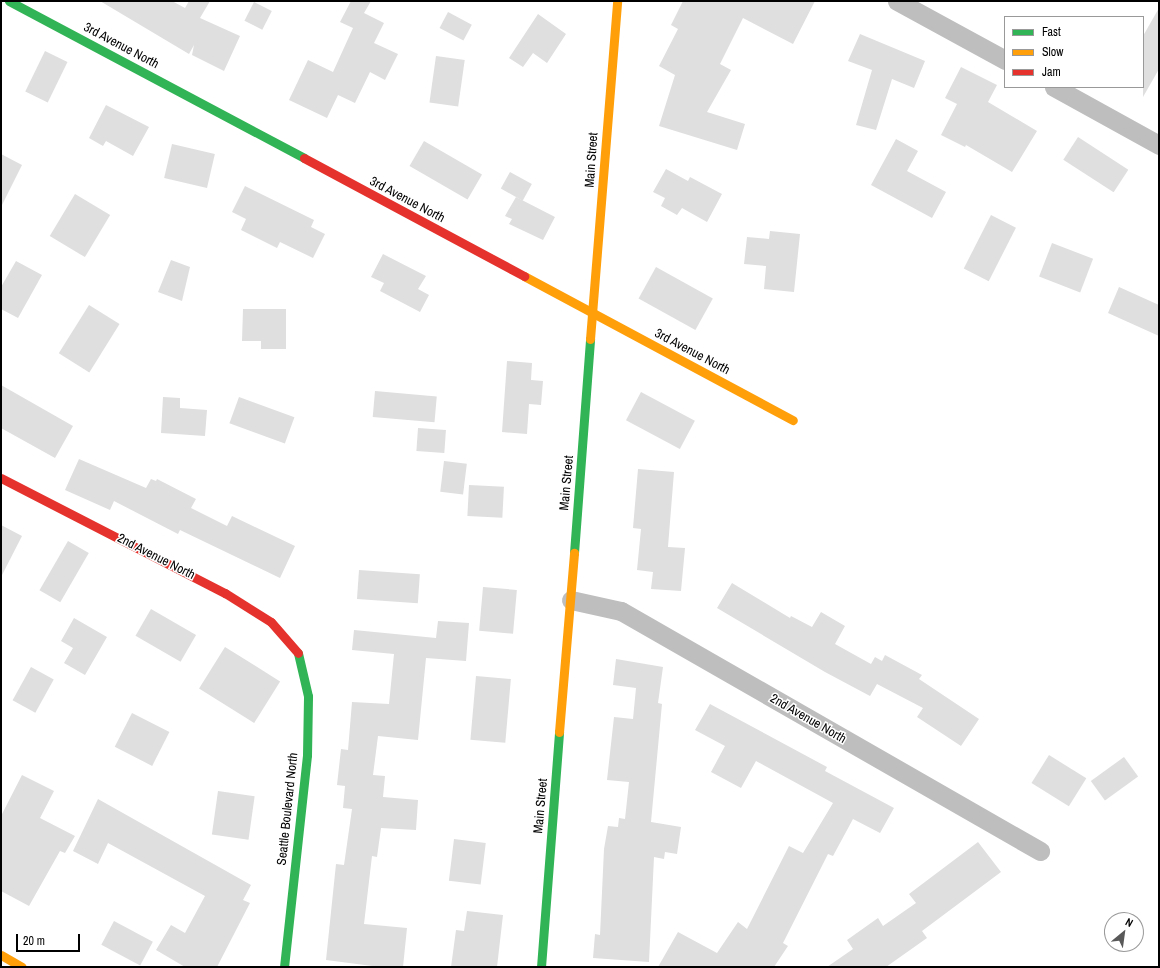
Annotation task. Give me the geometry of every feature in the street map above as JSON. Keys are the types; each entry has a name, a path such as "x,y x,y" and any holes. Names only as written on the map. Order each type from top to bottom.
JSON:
{"street":[{"name":"3rd Avenue North","path":"9,1 793,420"},
{"name":"Main Street","path":"542,967 594,315 617,1"},
{"path":"897,1 1004,59"},
{"path":"1056,88 1159,145"},
{"name":"2nd Avenue North","path":"1,478 225,593 271,622 298,653"},
{"name":"2nd Avenue North","path":"571,600 621,611 1040,851"},
{"name":"Seattle Boulevard North","path":"284,967 307,755 308,696 298,653"},
{"path":"1,955 22,967"}],"building":[{"path":"100,1 172,1 185,8 189,1 210,1 200,18 240,36 224,71 192,55 194,45 189,54"},
{"path":"351,1 371,1 364,13 384,23 374,43 398,54 385,80 370,72 355,103 338,95 327,118 289,100 308,60 333,72 353,28 340,22"},
{"path":"683,1 815,1 793,44 743,18 720,64 731,70 707,112 745,124 737,150 659,126 675,75 659,66 678,29 671,25"},
{"path":"254,2 272,11 262,30 244,21"},
{"path":"1159,8 1159,69 1143,97 1144,88 1144,34"},
{"path":"448,12 472,25 463,41 440,28"},
{"path":"538,14 566,34 547,63 533,53 523,67 509,58"},
{"path":"860,34 925,61 914,88 892,79 876,130 856,125 872,70 848,61"},
{"path":"45,51 67,62 48,102 25,91"},
{"path":"436,56 465,60 458,107 429,103"},
{"path":"961,67 997,85 988,102 1037,131 1012,172 966,145 965,147 941,135 957,104 945,98"},
{"path":"106,105 149,127 133,156 106,141 103,146 89,138"},
{"path":"1078,137 1128,170 1114,192 1063,160"},
{"path":"896,139 918,151 907,171 946,192 932,218 871,185"},
{"path":"424,141 482,174 468,200 410,166"},
{"path":"172,144 215,154 207,188 164,178"},
{"path":"1,154 22,165 1,207"},
{"path":"666,169 688,181 690,177 722,194 707,222 682,208 677,215 661,206 665,198 653,192"},
{"path":"510,172 532,184 523,201 501,189"},
{"path":"245,186 314,220 311,227 325,234 313,258 280,242 277,248 241,230 246,219 232,212"},
{"path":"75,194 110,215 85,257 50,236"},
{"path":"516,197 555,217 543,240 509,224 512,219 505,216"},
{"path":"991,215 1016,228 989,281 964,268"},
{"path":"770,231 800,234 794,292 764,289 766,266 744,264 747,237 769,239"},
{"path":"1052,243 1093,259 1080,292 1039,277"},
{"path":"383,254 426,276 418,289 429,295 420,312 380,291 384,283 371,277"},
{"path":"171,260 190,267 182,301 158,292"},
{"path":"16,261 42,275 18,318 1,309 1,287"},
{"path":"656,267 713,299 695,330 639,298"},
{"path":"1119,287 1159,305 1159,336 1108,313"},
{"path":"89,305 120,324 89,372 59,353"},
{"path":"243,309 286,309 286,349 261,349 261,341 242,341"},
{"path":"507,361 532,363 531,380 543,381 541,405 529,404 527,434 502,432"},
{"path":"1,385 73,426 55,458 1,428"},
{"path":"375,391 437,396 434,422 373,417"},
{"path":"641,392 695,421 680,449 626,420"},
{"path":"163,397 180,398 180,408 207,410 205,436 161,433"},
{"path":"239,397 294,417 285,443 229,423"},
{"path":"418,428 446,430 444,453 416,451"},
{"path":"79,459 146,488 151,479 156,481 157,479 196,499 191,508 227,526 232,516 295,546 280,578 180,530 178,534 114,501 110,510 65,490"},
{"path":"444,461 467,464 463,495 440,492"},
{"path":"638,469 674,472 668,547 685,548 681,591 651,589 653,572 637,570 641,529 633,528"},
{"path":"469,485 504,487 502,518 467,516"},
{"path":"1,525 22,536 1,577"},
{"path":"68,541 89,553 60,602 40,590"},
{"path":"359,570 420,574 418,603 357,599"},
{"path":"732,583 790,618 791,616 812,627 821,612 845,626 835,644 871,664 875,657 882,661 885,655 922,675 919,679 979,719 961,746 917,717 923,708 877,684 870,696 825,672 717,608"},
{"path":"483,587 517,590 513,634 479,631"},
{"path":"151,609 196,635 181,662 135,636"},
{"path":"74,618 107,637 85,675 64,663 73,648 61,641"},
{"path":"438,621 469,623 466,661 426,658 418,740 378,736 373,775 385,776 383,797 418,800 416,830 381,828 377,857 372,856 364,924 407,928 403,967 380,967 326,960 336,864 344,865 352,809 343,808 345,786 337,785 341,749 348,750 352,702 389,704 394,654 352,650 354,630 436,638"},
{"path":"225,647 280,681 254,723 199,689"},
{"path":"616,659 663,667 658,703 662,704 651,822 681,827 677,854 665,852 664,859 654,857 649,962 593,958 595,934 600,935 604,849 608,826 618,827 619,818 625,819 629,782 607,780 614,717 633,719 636,688 613,685"},
{"path":"31,667 54,680 35,713 13,700"},
{"path":"476,676 511,679 505,743 470,740"},
{"path":"710,704 827,767 825,771 894,808 880,833 853,819 833,856 828,854 783,943 788,946 774,967 658,967 678,932 717,953 738,922 747,929 789,846 803,853 833,803 756,761 741,788 711,772 725,746 695,730"},
{"path":"132,713 169,732 152,766 115,747"},
{"path":"1049,755 1086,778 1069,806 1032,783"},
{"path":"1124,757 1138,776 1105,801 1091,781"},
{"path":"22,775 54,791 40,818 75,836 65,853 60,851 29,906 1,891 1,816"},
{"path":"218,791 255,796 249,840 212,835"},
{"path":"98,799 251,885 243,900 250,903 217,967 185,967 156,950 171,925 185,933 205,896 108,843 98,864 73,851"},
{"path":"454,839 486,843 481,885 449,881"},
{"path":"978,842 1001,872 922,931 927,938 886,967 827,967 853,949 847,940 878,918 883,926 916,903 909,894"},
{"path":"467,911 503,915 497,967 451,967 456,930 464,931"},
{"path":"114,921 153,942 140,965 101,945"}],"traffic: fast":[{"path":"9,1 304,158"},
{"path":"574,553 590,339"},
{"path":"284,967 307,755 308,696 298,653"},
{"path":"541,967 559,732"}],"traffic: slow":[{"path":"590,339 617,1"},
{"path":"524,276 793,420"},
{"path":"559,732 574,553"},
{"path":"1,955 22,967"}],"traffic: jam":[{"path":"304,158 524,276"},
{"path":"1,478 225,593 271,622 298,653"}]}
